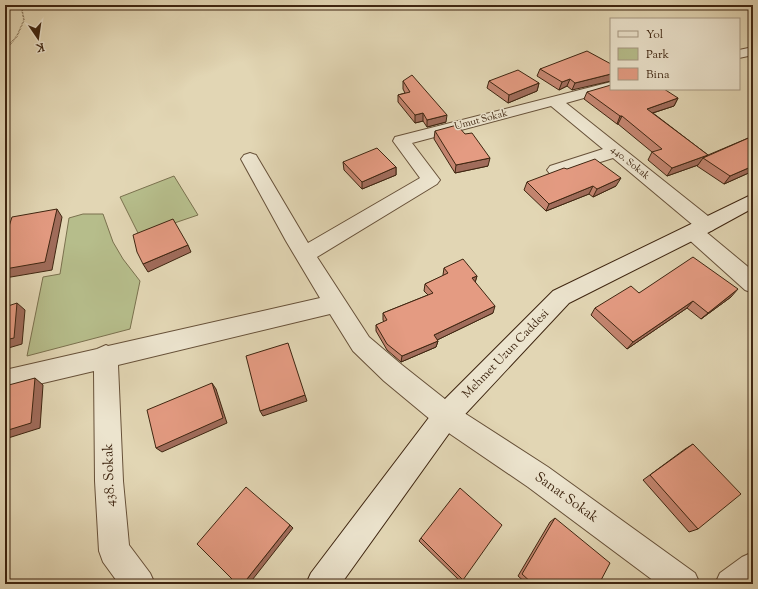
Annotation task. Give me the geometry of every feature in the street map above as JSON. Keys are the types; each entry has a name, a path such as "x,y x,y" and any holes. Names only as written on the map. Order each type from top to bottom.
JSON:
{"street":[{"path":"740,54 753,51"},
{"name":"Umut Sokak","path":"305,256 431,180 401,141 610,86"},
{"name":"440. Sokak","path":"553,100 616,151 700,229 753,284"},
{"path":"556,170 616,151"},
{"name":"Sanat Sokak","path":"250,159 305,256 361,344 393,373 446,416 538,477 684,584"},
{"name":"Mehmet Uzun Caddesi","path":"322,584 446,416 561,297 700,229 753,200"},
{"path":"5,381 106,356 335,304"},
{"name":"438. Sokak","path":"106,356 109,481 114,551 140,584"},
{"path":"731,584 753,568"}],"path":[{"path":"5,50 17,36 24,20 21,5"}],"green space":[{"path":"174,176 198,215 139,235 120,197"},
{"path":"83,214 103,214 113,242 123,259 140,281 130,329 27,356 43,277 60,274 69,218"}],"building":[{"path":"587,51 610,63 610,74 575,83 570,79 562,82 540,69"},
{"path":"518,70 539,83 509,95 489,81"},
{"path":"412,75 447,115 427,120 423,113 415,115 398,95 410,92 403,81"},
{"path":"610,85 610,90 666,90 678,98 647,109 708,155 672,168 652,152 662,149 622,116 587,92"},
{"path":"457,125 465,134 472,133 490,158 456,165 435,131"},
{"path":"753,136 753,166 730,176 703,158"},
{"path":"377,148 396,167 362,182 343,162"},
{"path":"595,159 621,178 597,189 593,186 549,204 527,182 564,168 567,169"},
{"path":"57,209 45,262 5,269 5,239 12,217"},
{"path":"173,219 188,245 143,264 137,252 133,235"},
{"path":"693,257 738,289 708,313 693,301 633,342 595,308 631,286 639,293"},
{"path":"463,259 477,276 472,278 495,306 434,335 438,341 402,356 387,344 376,325 387,320 383,313 433,293 425,284 448,273 444,268"},
{"path":"17,303 14,338 5,340 5,307"},
{"path":"288,343 305,395 260,411 246,356"},
{"path":"35,378 31,423 5,431 5,386"},
{"path":"212,383 223,418 156,448 147,410"},
{"path":"693,444 741,494 698,529 650,475"},
{"path":"246,487 290,525 243,584 237,584 197,544"},
{"path":"460,488 502,525 463,580 421,538"},
{"path":"555,518 610,563 599,584 533,584 522,574"}]}
